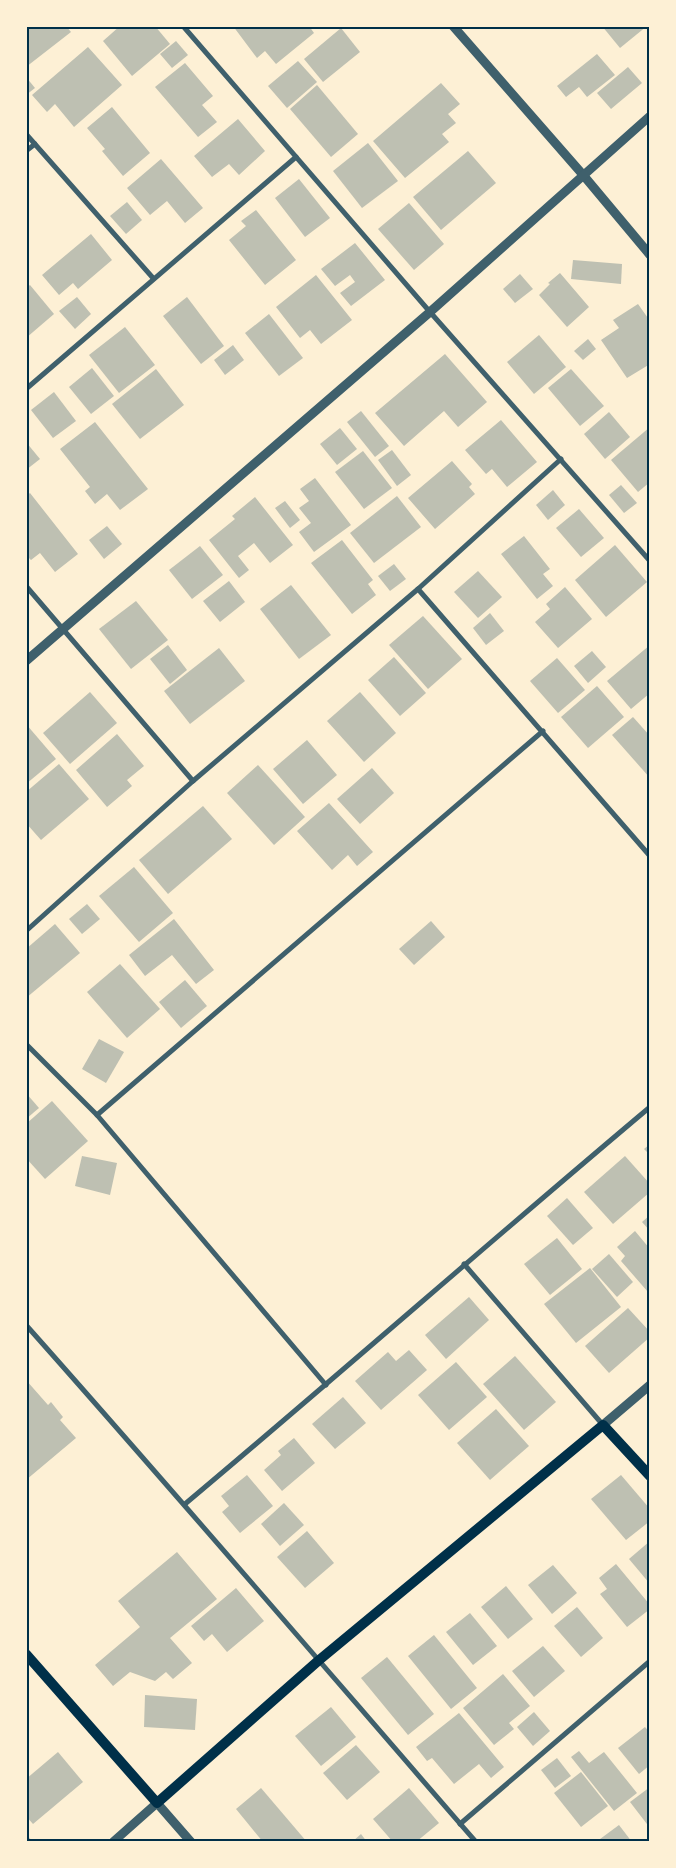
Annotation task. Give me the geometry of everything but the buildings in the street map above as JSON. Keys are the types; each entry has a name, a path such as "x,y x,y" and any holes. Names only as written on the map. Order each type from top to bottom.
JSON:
{"main road":[{"path":"26,1654 156,1803 318,1661 603,1425 650,1476"}],"street":[{"path":"183,26 430,312 650,561"},
{"path":"453,26 650,255"},
{"path":"26,661 430,312 650,116"},
{"path":"26,134 153,278"},
{"path":"26,151 35,144"},
{"path":"26,389 296,157"},
{"path":"26,931 193,781 418,589 561,459"},
{"path":"26,586 193,781"},
{"path":"418,589 650,856"},
{"path":"97,1115 543,731"},
{"path":"26,1044 97,1115 326,1385"},
{"path":"185,1504 650,1107"},
{"path":"464,1264 603,1425 650,1385"},
{"path":"26,1325 185,1504 318,1661 476,1842"},
{"path":"460,1824 650,1661"},
{"path":"113,1842 156,1803 191,1842"}]}
